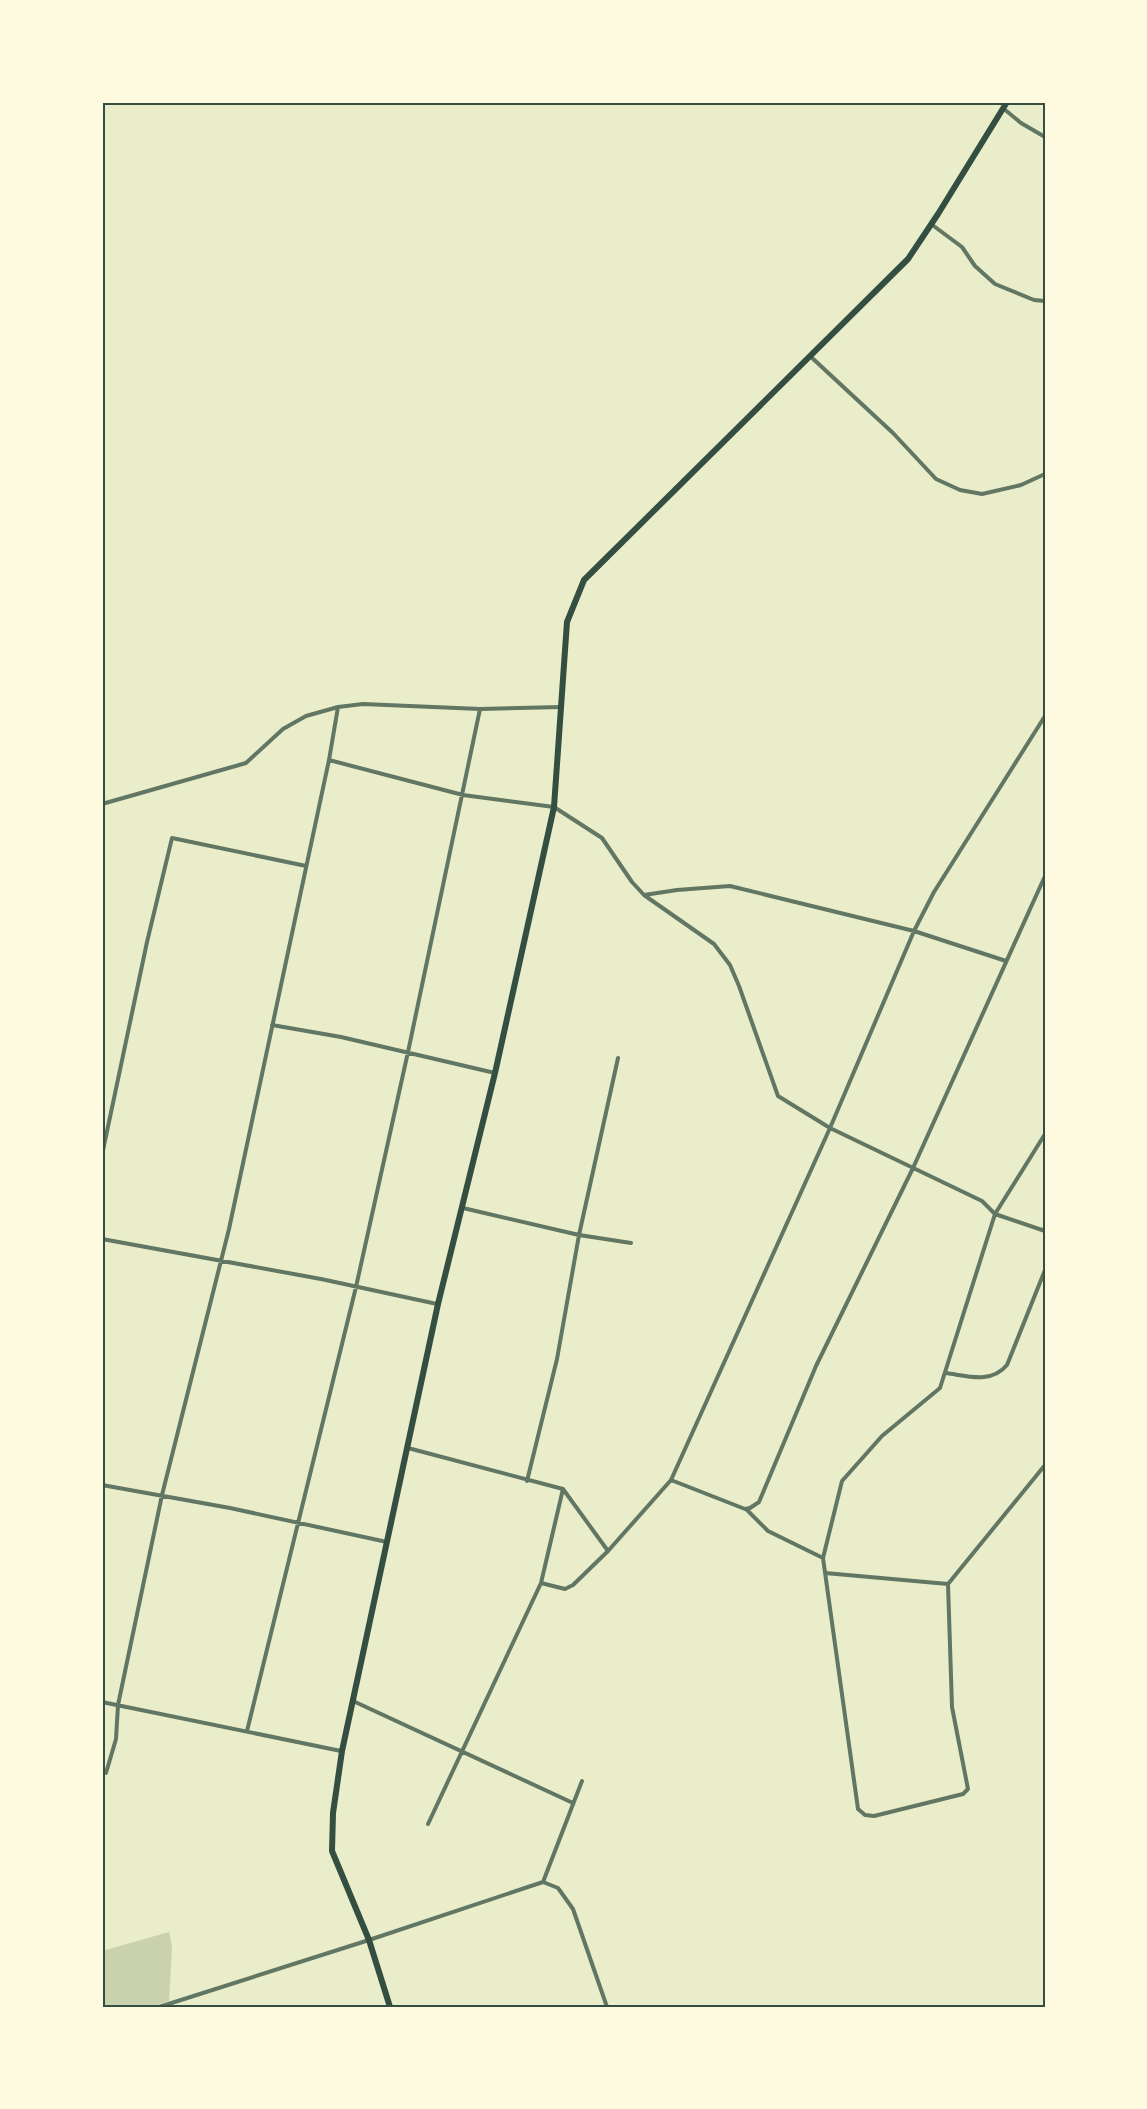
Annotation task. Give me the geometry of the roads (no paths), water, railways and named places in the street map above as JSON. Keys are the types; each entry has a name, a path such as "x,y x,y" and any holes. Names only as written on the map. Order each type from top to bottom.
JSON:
{"main road":[{"path":"390,2007 369,1940 332,1851 333,1813 342,1751 438,1304 495,1073 554,807 567,622 584,580 908,259 1005,105"}],"street":[{"path":"1005,105 1021,123 1045,137"},
{"path":"931,224 962,247 975,266 995,284 1034,300 1045,301"},
{"path":"810,356 893,433 936,479 960,490 982,494 1021,485 1045,474"},
{"path":"102,804 246,764 283,729 306,716 338,707 363,704 480,709 561,707"},
{"path":"106,1773 116,1739 118,1705 162,1495 221,1262 329,760 338,707"},
{"path":"247,1731 356,1287 480,709"},
{"path":"541,1583 565,1589 573,1585 608,1551 671,1480 830,1128 914,931 934,892 1045,716"},
{"path":"329,760 463,795 554,807 602,838 644,896 714,944 730,965 740,986 778,1096 830,1128 982,1201 995,1214 1045,1231"},
{"path":"102,1155 147,942 172,838 306,866"},
{"path":"745,1509 759,1502 816,1366 913,1168 1045,876"},
{"path":"644,896 677,890 730,886 914,931 1006,961"},
{"path":"272,1025 408,1052 495,1073"},
{"path":"527,1481 557,1359 579,1235 618,1058"},
{"path":"1045,1134 995,1214 940,1388 882,1436 842,1480 823,1558 858,1809 865,1815 874,1816 963,1794 968,1789 952,1707 948,1584 1045,1465"},
{"path":"463,1208 579,1235 631,1243"},
{"path":"102,1239 438,1304"},
{"path":"946,1373 986,1378 1003,1371 1045,1270"},
{"path":"407,1448 563,1489 608,1551"},
{"path":"671,1480 745,1509 768,1532 823,1558"},
{"path":"102,1485 162,1495 387,1542"},
{"path":"428,1824 541,1583 563,1489"},
{"path":"825,1573 948,1584"},
{"path":"353,1701 573,1803"},
{"path":"102,1702 342,1751"},
{"path":"543,1882 582,1781"},
{"path":"159,2007 543,1882 558,1888 573,1909 607,2007"}]}
